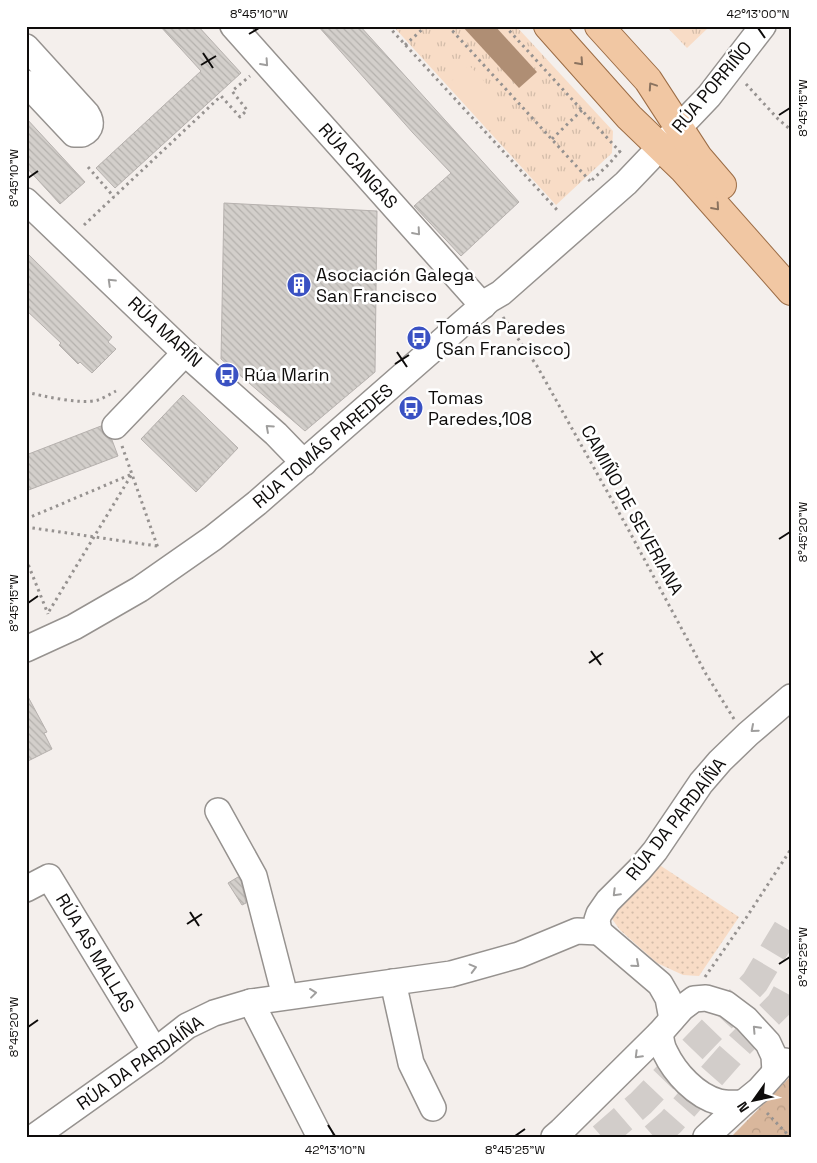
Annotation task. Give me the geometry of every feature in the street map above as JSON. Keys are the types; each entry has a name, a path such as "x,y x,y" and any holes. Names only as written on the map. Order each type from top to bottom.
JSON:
{"main road":[{"path":"548,26 629,117 684,170 791,291"},
{"path":"599,26 648,80 698,157 791,263"}],"street":[{"name":"RÚA CANGAS","path":"233,26 486,303"},
{"name":"RÚA PORRIÑO","path":"660,147 709,96 763,26"},
{"path":"26,47 87,114 91,123 90,128 82,134 74,134 26,83"},
{"name":"RÚA TOMÁS PAREDES","path":"26,649 52,624 74,627 140,589 213,538 257,503 486,303 502,293 621,187 660,147"},
{"name":"RÚA MARÍN","path":"26,201 185,353 276,434 304,462"},
{"path":"115,426 185,353"},
{"name":"RÚA DA PARDAÍÑA","path":"34,1137 187,1026 214,1013 251,1002 286,996 450,974 519,955 577,931 599,932 597,920 599,914 608,901 655,851 701,782 748,734 791,697"},
{"path":"218,811 254,876 286,996"},
{"name":"RÚA AS MALLAS","path":"26,889 49,877 155,1051"},
{"path":"599,932 660,984 668,998 664,1050 674,1068 686,1082 705,1096 719,1103 747,1100"},
{"path":"393,982 411,1063 433,1108"},
{"path":"554,1137 682,1008 694,999 706,998 726,1004 746,1019 768,1043 774,1056 783,1064 770,1079 706,1137"},
{"path":"251,1002 320,1137"}],"path":[{"path":"388,26 558,212 564,205"},
{"path":"405,45 426,26"},
{"path":"448,26 590,181"},
{"path":"505,26 620,152 610,164 584,187"},
{"path":"730,68 778,119 791,130"},
{"path":"80,229 221,96 240,117 247,110 232,91 254,73"},
{"path":"552,139 582,110"},
{"path":"88,168 114,197"},
{"name":"CAMIÑO DE SEVERIANA","path":"486,303 507,323 537,366 706,674 731,715 748,734"},
{"path":"26,392 61,399 96,400 122,386"},
{"path":"115,426 157,546 169,569"},
{"path":"26,519 132,474"},
{"path":"52,624 94,537 132,474"},
{"path":"26,527 157,546"},
{"path":"26,560 52,624"},
{"path":"701,982 791,849"},
{"path":"747,1100 790,1137"}],"green space":[{"path":"393,26 516,26 613,131 612,153 556,205"},
{"path":"666,26 709,26 709,27 687,48"},
{"path":"469,65 506,105 486,123 449,83"},
{"path":"658,864 739,917 699,976 683,975 657,963 620,930 612,919 612,905"},
{"path":"791,1076 791,1137 731,1137"}],"shaded area":[{"path":"462,26 495,26 537,72 519,88"}],"building":[{"path":"160,26 198,26 241,73 115,188 96,168 201,71"},
{"path":"318,26 360,26 519,202 461,256 414,206 451,173"},
{"path":"26,118 85,182 60,204 26,167"},
{"name":"Asociación Galega San Francisco","path":"224,203 377,211 375,372 305,431 221,359"},
{"path":"26,252 112,337 108,342 116,349 92,373 80,362 78,364 59,345 61,343 26,310"},
{"path":"183,395 238,448 196,492 141,439"},
{"path":"101,426 105,436 112,440 118,456 26,491 26,455"},
{"path":"26,693 47,732 44,733 52,749 26,762"},
{"path":"238,877 241,881 246,903 242,905 228,883"}],"tunnel":[{"path":"602,1137 641,1103 755,982 791,922"},
{"path":"654,1137 671,1122 740,1044 780,1004 791,984"}],"place":[{"name":"Asociación Galega San Francisco","path":"299,285"},
{"name":"Tomás Paredes (San Francisco)","path":"419,338"},
{"name":"Rúa Marin","path":"227,375"},
{"name":"Tomas Paredes,108","path":"411,408"}]}
